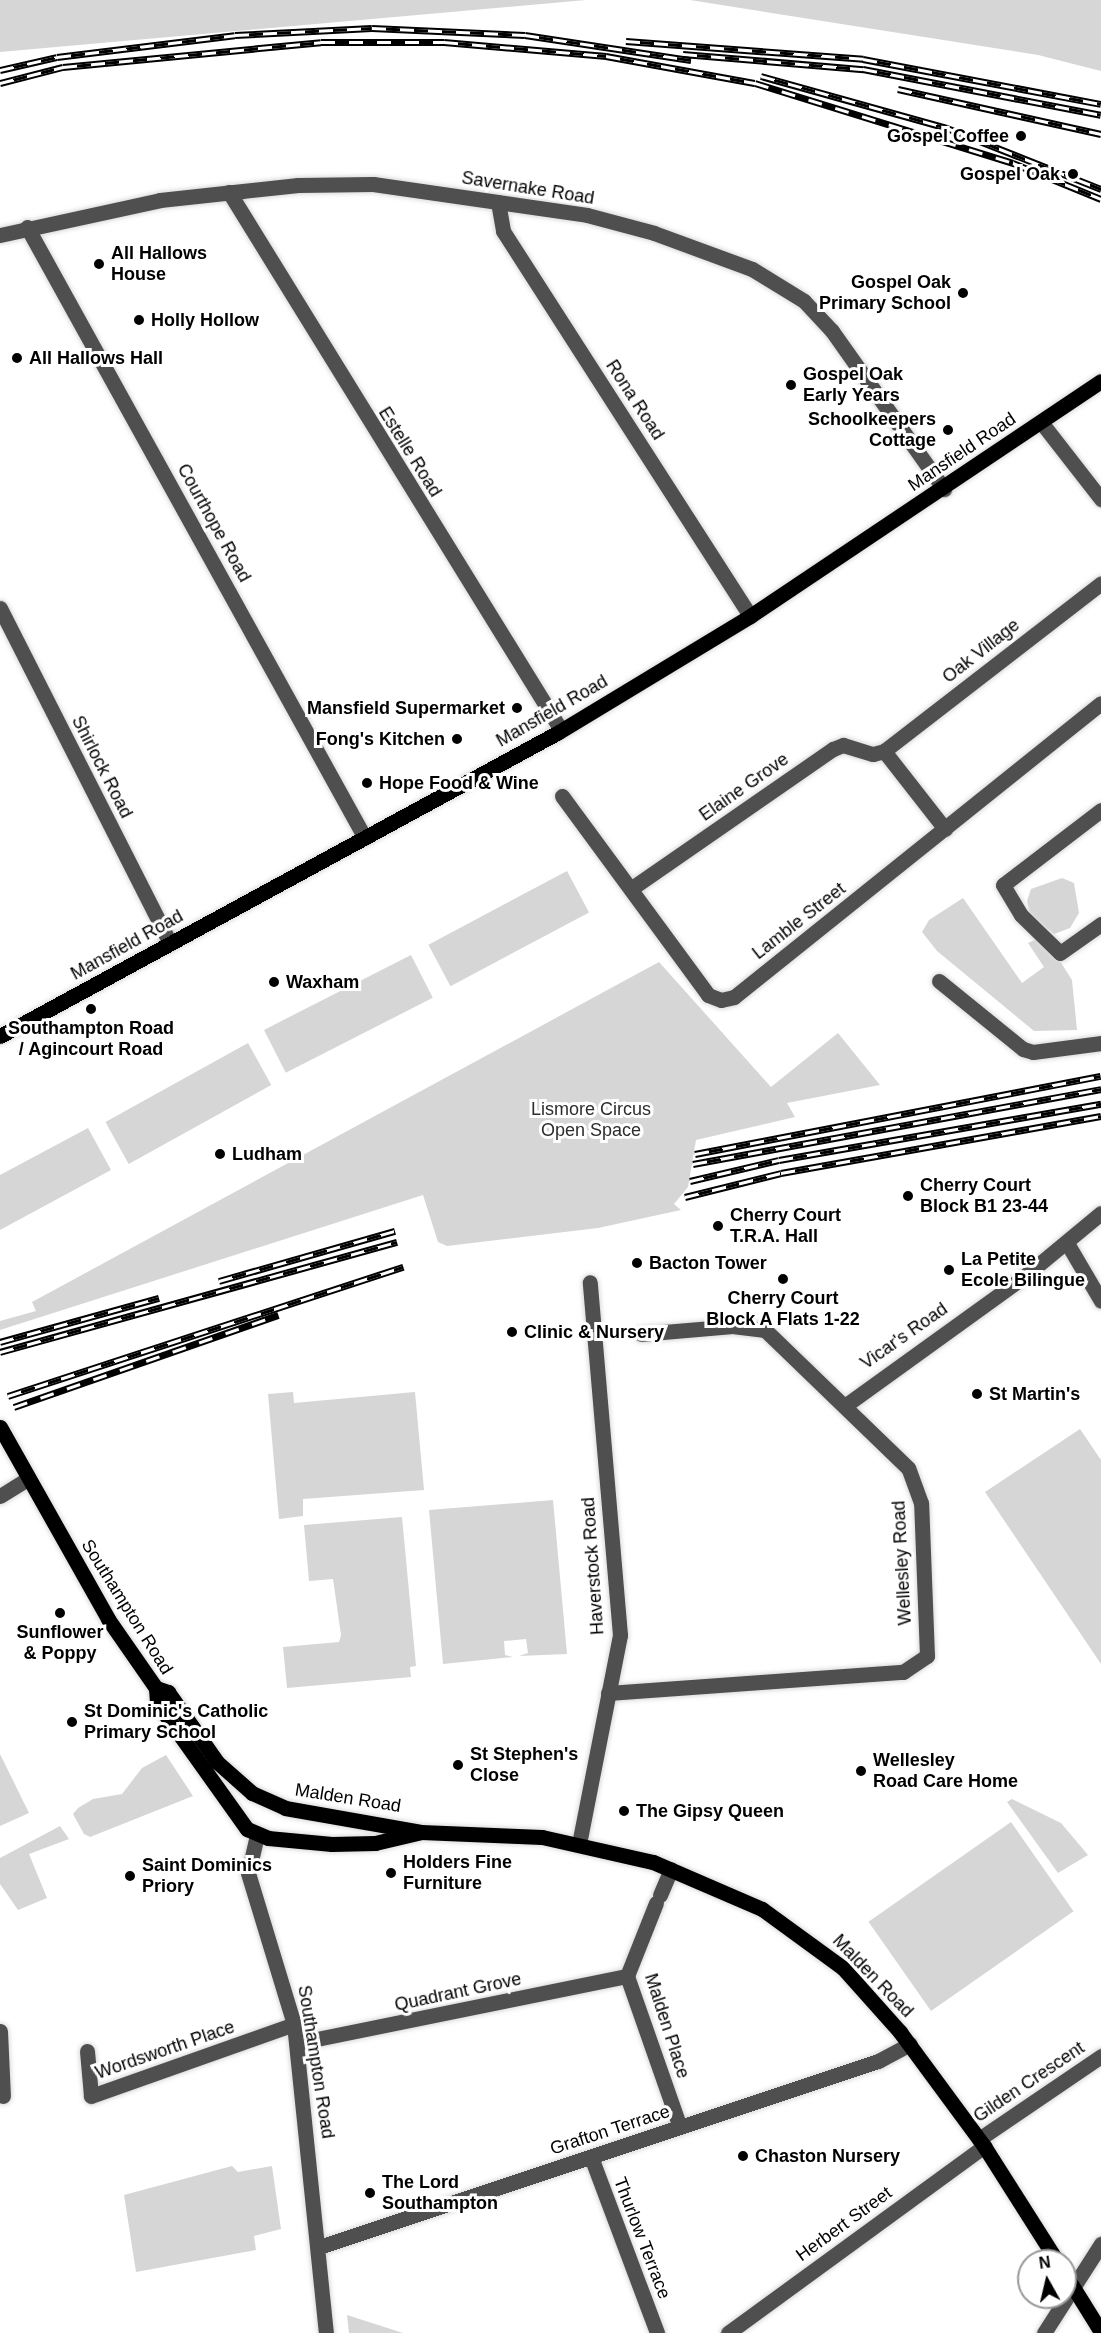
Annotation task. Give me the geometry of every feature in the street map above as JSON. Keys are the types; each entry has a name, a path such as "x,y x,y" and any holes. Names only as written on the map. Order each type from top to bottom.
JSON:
{"main road":[{"name":"Mansfield Road","path":"0,1036 561,730 750,616 944,489 1101,381"},
{"name":"Southampton Road","path":"3,1433 108,1619 162,1690 157,1703 216,1791 257,1835"},
{"name":"Malden Road","path":"162,1690 212,1754 240,1785 268,1802 421,1832 579,1844 671,1869 762,1909 811,1941 843,1968 910,2044 981,2143 1049,2249"},
{"name":"Malden Road","path":"257,1835 355,1845 421,1832"},
{"path":"1077,2293 1101,2332"}],"street":[{"name":"Savernake Road","path":"0,235 27,227 230,192 373,184 498,201 654,233 779,283 832,331 944,489"},
{"name":"Estelle Road","path":"230,192 561,730"},
{"name":"Rona Road","path":"498,201 502,231 750,616"},
{"name":"Courthope Road","path":"27,227 365,838"},
{"path":"1041,422 1101,499"},
{"name":"Oak Village","path":"884,751 1101,583"},
{"name":"Shirlock Road","path":"0,608 170,943"},
{"name":"Lamble Street","path":"562,796 632,888 708,995 721,1000 734,997 1101,703"},
{"name":"Elaine Grove","path":"632,888 832,749 843,745 873,754 884,751"},
{"path":"884,751 945,829"},
{"path":"1101,810 1003,885 1021,915 1060,953 1101,924"},
{"path":"939,981 1023,1049 1033,1053 1101,1043"},
{"name":"Vicar's Road","path":"846,1405 1067,1243 1101,1213"},
{"path":"1067,1243 1101,1301"},
{"name":"Haverstock Road","path":"579,1844 620,1630 590,1282"},
{"name":"Wellesley Road","path":"608,1693 903,1671 923,1662 921,1503 908,1468 779,1339 756,1326 641,1334"},
{"path":"0,1496 27,1479"},
{"name":"Southampton Road","path":"257,1835 248,1873 294,2024 319,2247 326,2333"},
{"name":"Malden Place","path":"671,1869 627,1976 680,2127"},
{"name":"Quadrant Grove","path":"297,2043 627,1976"},
{"name":"Wordsworth Place","path":"87,2051 91,2096 294,2024"},
{"path":"0,2031 3,2096"},
{"name":"Grafton Terrace","path":"319,2247 889,2057 910,2044"},
{"name":"Gilden Crescent","path":"981,2143 1101,2056"},
{"name":"Herbert Street","path":"728,2333 981,2143"},
{"name":"Thurlow Terrace","path":"591,2157 657,2333"},
{"path":"1077,2269 1101,2244"},
{"path":"1044,2333 1055,2309"}],"green space":[{"path":"0,0 586,0 0,52"},
{"path":"690,0 1101,0 1101,71 1038,55"},
{"path":"567,871 589,912 450,986 428,945"},
{"path":"1062,878 1074,883 1079,913 1070,928 1054,934 1030,915 1027,901 1031,889"},
{"path":"963,898 1022,983 1044,967 1028,943 1039,938 1058,958 1072,980 1077,1030 1034,1031 937,951 922,932 929,920"},
{"path":"411,955 433,998 286,1073 264,1030"},
{"name":"Lismore Circus Open Space","path":"659,962 771,1087 838,1033 880,1085 787,1103 795,1117 696,1140 688,1187 674,1204 681,1210 598,1228 447,1246 438,1242 423,1195 0,1330 0,1321 36,1311 32,1302"},
{"path":"248,1043 271,1085 129,1164 105,1122"},
{"path":"88,1128 111,1170 0,1230 0,1175"},
{"path":"293,1392 294,1403 415,1392 424,1490 303,1499 303,1516 279,1519 268,1394"},
{"path":"1080,1429 1101,1460 1101,1664 985,1492"},
{"path":"553,1500 567,1654 519,1656 528,1653 526,1639 504,1641 505,1655 513,1657 443,1664 429,1510"},
{"path":"402,1517 416,1666 410,1667 411,1677 287,1688 283,1647 339,1642 341,1635 333,1579 309,1581 304,1525"},
{"path":"0,1754 29,1813 0,1826"},
{"path":"166,1755 193,1796 90,1837 84,1834 73,1814 78,1808 93,1799 122,1794 142,1768"},
{"path":"1012,1799 1061,1823 1088,1855 1058,1873 1007,1802"},
{"path":"1011,1822 1074,1911 931,2011 868,1922"},
{"path":"60,1826 69,1839 29,1854 47,1898 18,1910 0,1884 0,1858"},
{"path":"232,2166 238,2172 272,2166 281,2229 254,2236 256,2250 136,2272 124,2195"},
{"path":"347,2315 372,2323 403,2333 349,2333"}],"railway":[{"path":"0,70 57,57 235,35 372,28 525,35 691,60"},
{"path":"626,41 863,59 1101,104"},
{"path":"0,83 63,67 321,42 444,42 606,56 755,83 1013,163 1101,199"},
{"path":"683,54 863,69 1101,115"},
{"path":"761,76 947,128 1101,189"},
{"path":"898,89 1101,134"},
{"path":"695,1154 1101,1076"},
{"path":"693,1164 1101,1089"},
{"path":"690,1181 779,1160 1101,1104"},
{"path":"685,1197 781,1173 1101,1116"},
{"path":"219,1281 395,1231"},
{"path":"0,1352 397,1242"},
{"path":"8,1396 403,1267"},
{"path":"0,1342 159,1298"},
{"path":"14,1407 278,1315"}],"place":[{"name":"Gospel Coffee","path":"1021,136"},
{"name":"Gospel Oak","path":"1073,174"},
{"name":"All Hallows House","path":"99,264"},
{"name":"Gospel Oak Primary School","path":"963,293"},
{"name":"Holly Hollow","path":"139,320"},
{"name":"All Hallows Hall","path":"17,358"},
{"name":"Gospel Oak Early Years","path":"791,385"},
{"name":"Schoolkeepers Cottage","path":"948,430"},
{"name":"Mansfield Supermarket","path":"517,708"},
{"name":"Fong's Kitchen","path":"457,739"},
{"name":"Hope Food & Wine","path":"367,783"},
{"name":"Waxham","path":"274,982"},
{"name":"Southampton Road / Agincourt Road","path":"91,1009"},
{"name":"Ludham","path":"220,1154"},
{"name":"Cherry Court Block B1 23-44","path":"908,1196"},
{"name":"Cherry Court T.R.A. Hall","path":"718,1226"},
{"name":"Bacton Tower","path":"637,1263"},
{"name":"La Petite Ecole Bilingue","path":"949,1270"},
{"name":"Cherry Court Block A Flats 1-22","path":"783,1279"},
{"name":"Clinic & Nursery","path":"512,1332"},
{"name":"St Martin's","path":"977,1394"},
{"name":"Sunflower & Poppy","path":"60,1613"},
{"name":"St Dominic's Catholic Primary School","path":"72,1722"},
{"name":"St Stephen's Close","path":"458,1765"},
{"name":"Wellesley Road Care Home","path":"861,1771"},
{"name":"The Gipsy Queen","path":"624,1811"},
{"name":"Holders Fine Furniture","path":"391,1873"},
{"name":"Saint Dominics Priory","path":"130,1876"},
{"name":"Chaston Nursery","path":"743,2156"},
{"name":"The Lord Southampton","path":"370,2193"}]}
